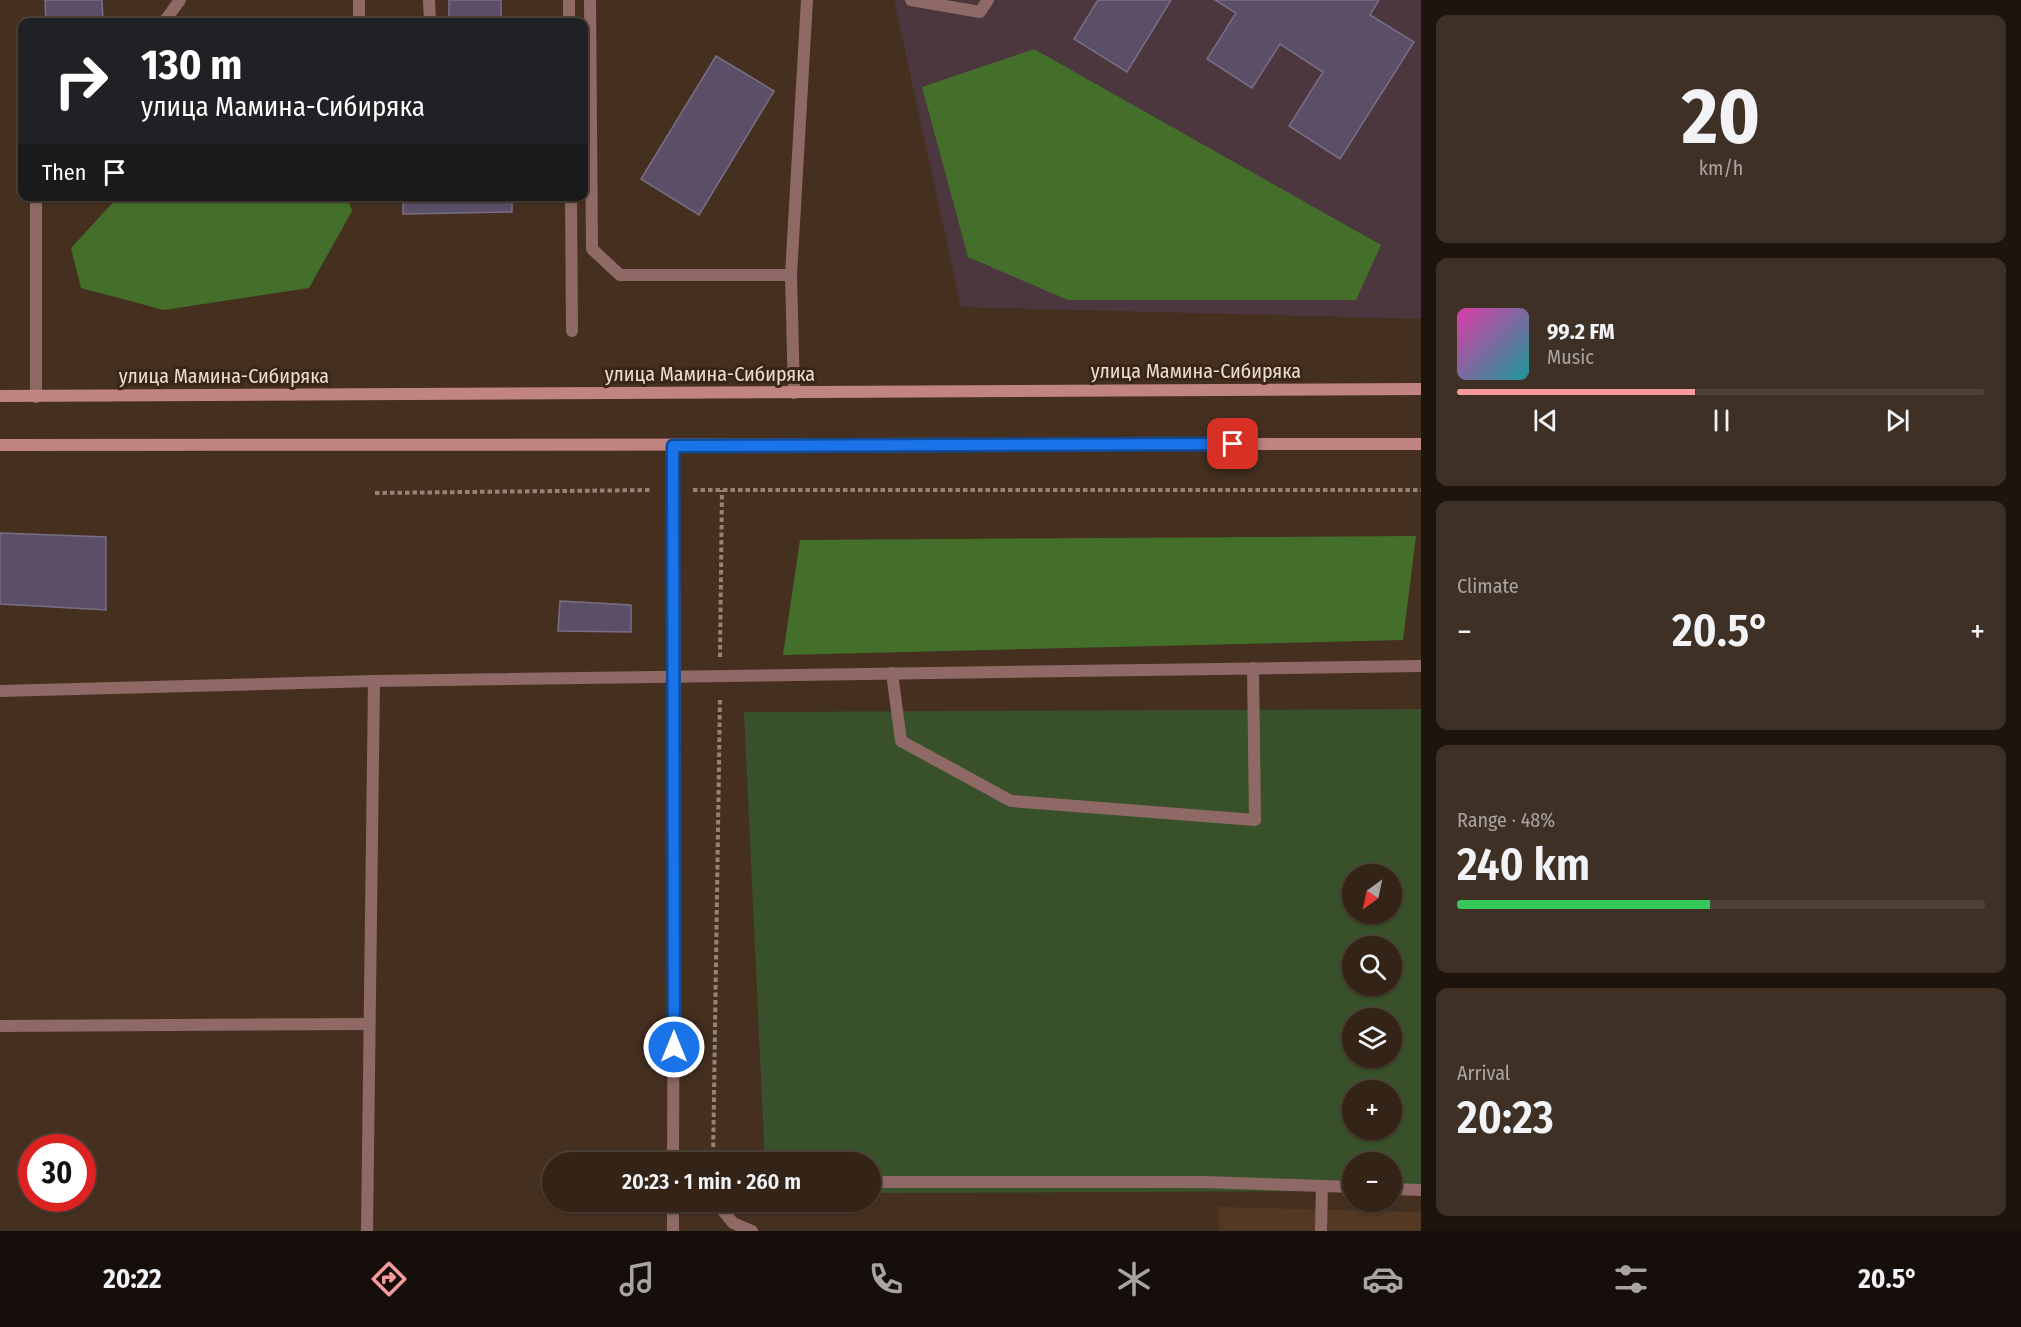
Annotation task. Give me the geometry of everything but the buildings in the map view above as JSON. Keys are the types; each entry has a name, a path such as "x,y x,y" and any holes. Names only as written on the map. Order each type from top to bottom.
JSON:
{"main road":[{"name":"улица Мамина-Сибиряка","path":"0,396 1421,389"},
{"path":"0,445 1421,444"}],"street":[{"path":"167,18 180,0"},
{"path":"359,0 359,18"},
{"path":"429,0 430,18"},
{"path":"569,0 569,18"},
{"path":"590,0 592,249 620,275 791,275"},
{"path":"794,393 791,275 807,0"},
{"path":"910,0 980,12 988,0"},
{"path":"36,201 36,397"},
{"path":"571,201 572,331"},
{"path":"673,446 675,676 673,1152"},
{"path":"0,691 374,681 1421,666"},
{"path":"892,673 901,741 1011,801 1255,820 1253,668"},
{"path":"367,1231 374,681"},
{"path":"0,1026 369,1024"},
{"path":"881,1182 1191,1182 1342,1187"},
{"path":"1321,1231 1322,1186"},
{"path":"1402,1189 1421,1190"},
{"path":"673,1212 673,1231"},
{"path":"724,1212 733,1224 752,1231"}],"path":[{"path":"375,493 672,490 1421,490"},
{"path":"713,1152 722,490"}],"shaded area":[{"path":"894,0 1421,0 1421,319 961,307"},
{"path":"1218,1207 1342,1210 1342,1212 1421,1212 1421,1231 1219,1231"}],"green space":[{"path":"1034,49 1381,245 1356,300 1068,300 968,257 922,87"},
{"path":"114,201 348,201 352,211 309,288 164,310 81,288 71,248"},
{"path":"1416,536 1403,640 783,655 800,540"},
{"path":"1421,709 1421,1191 1402,1191 1402,1152 1342,1152 1342,1191 881,1193 881,1152 765,1152 744,712"}],"route":[{"path":"674,1047 673,446 1233,444"}]}
